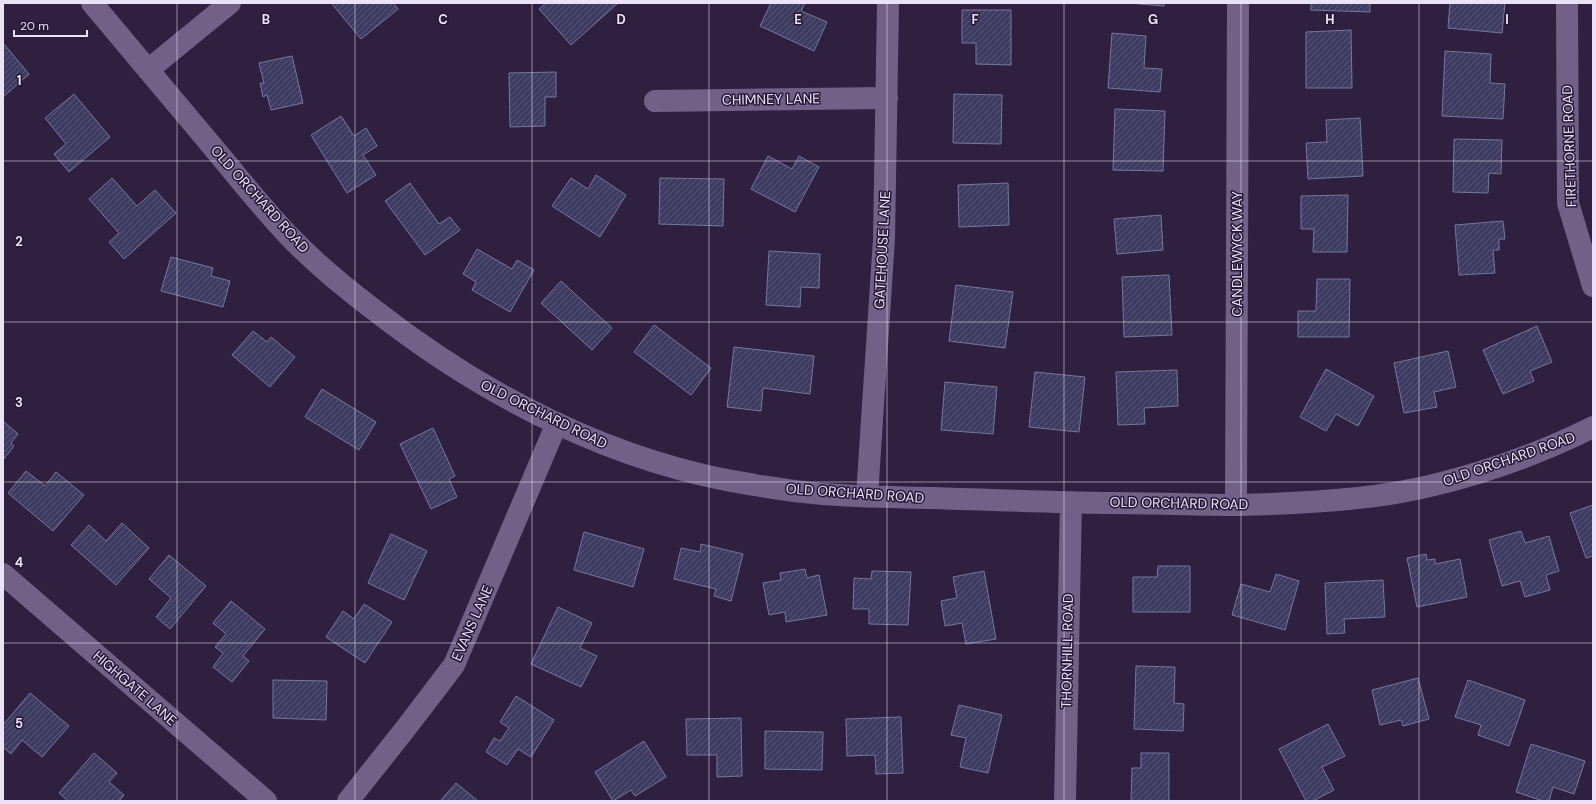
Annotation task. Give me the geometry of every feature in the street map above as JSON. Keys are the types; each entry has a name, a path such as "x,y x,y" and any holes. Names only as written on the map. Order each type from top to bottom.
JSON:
{"street":[{"name":"OLD ORCHARD ROAD","path":"92,3 292,239 337,281 405,334 468,376 502,396 588,437 679,469 754,485 820,494 1071,502 1236,505 1361,498 1432,485 1468,476 1558,444 1593,427"},
{"path":"148,70 230,3"},
{"name":"GATEHOUSE LANE","path":"867,496 884,239 888,3"},
{"name":"CANDLEWYCK WAY","path":"1236,505 1238,3"},
{"name":"FIRETHORNE ROAD","path":"1567,3 1568,202 1593,286"},
{"name":"CHIMNEY LANE","path":"655,101 887,98"},
{"name":"EVANS LANE","path":"348,801 454,665 558,423"},
{"name":"THORNHILL ROAD","path":"1065,801 1071,502"},
{"name":"HIGHGATE LANE","path":"3,574 266,801"}],"building":[{"path":"393,3 398,9 361,39 332,4"},
{"path":"546,3 617,4 571,45 539,9"},
{"path":"771,3 805,3 801,11 827,22 814,51 760,26"},
{"path":"1129,3 1164,3 1164,6"},
{"path":"1311,3 1370,3 1370,12 1311,10"},
{"path":"1450,3 1505,3 1502,33 1448,28"},
{"path":"962,10 1011,10 1011,65 976,64 976,43 962,43"},
{"path":"1351,30 1352,88 1306,88 1306,32"},
{"path":"1112,33 1146,36 1144,68 1162,69 1160,92 1108,88"},
{"path":"3,43 29,74 3,97"},
{"path":"1445,51 1491,54 1490,83 1505,84 1503,119 1442,116"},
{"path":"292,56 303,103 271,110 267,95 263,97 260,83 264,83 259,63"},
{"path":"556,72 556,97 545,97 545,126 510,127 509,73"},
{"path":"74,94 110,137 69,172 54,154 66,144 45,118"},
{"path":"954,94 1002,95 1001,144 953,143"},
{"path":"1115,109 1165,111 1163,171 1113,170"},
{"path":"341,116 354,136 366,128 377,146 363,155 376,175 347,193 311,135"},
{"path":"1360,118 1363,176 1308,179 1306,143 1327,142 1326,120"},
{"path":"1454,139 1502,140 1501,174 1489,173 1488,193 1453,192"},
{"path":"768,156 792,169 799,156 819,167 795,212 751,189"},
{"path":"596,175 626,195 600,237 552,206 571,178 588,189"},
{"path":"112,178 137,206 155,190 176,213 124,259 109,242 119,233 89,199"},
{"path":"660,178 724,179 723,226 659,224"},
{"path":"410,183 439,224 450,217 460,230 425,255 385,201"},
{"path":"1008,183 1009,225 959,227 958,185"},
{"path":"1348,195 1347,252 1313,252 1314,229 1301,229 1301,196"},
{"path":"1161,215 1163,250 1117,254 1114,219"},
{"path":"1503,221 1505,239 1499,239 1499,250 1493,250 1495,273 1459,275 1455,225"},
{"path":"477,249 512,269 517,260 534,270 510,312 472,290 476,282 463,274"},
{"path":"769,251 820,254 819,288 801,287 800,307 766,305"},
{"path":"171,257 213,268 211,276 230,281 223,307 161,291"},
{"path":"1169,275 1172,335 1124,337 1122,277"},
{"path":"1317,279 1350,279 1349,337 1298,337 1298,311 1316,311"},
{"path":"561,281 612,328 592,350 541,303"},
{"path":"956,285 1013,292 1005,348 949,341"},
{"path":"654,325 711,368 691,395 634,352"},
{"path":"1537,326 1552,362 1530,371 1534,381 1503,394 1483,350"},
{"path":"253,331 267,342 271,337 295,357 270,387 232,355"},
{"path":"734,347 814,356 810,394 763,388 761,411 727,407"},
{"path":"1448,351 1456,387 1434,392 1437,407 1404,413 1394,363"},
{"path":"1326,369 1374,396 1358,426 1336,414 1326,431 1300,417"},
{"path":"1177,370 1178,406 1144,408 1145,424 1118,425 1116,372"},
{"path":"1035,372 1085,377 1079,432 1029,427"},
{"path":"945,382 997,387 993,434 941,430"},
{"path":"322,389 376,422 359,450 305,417"},
{"path":"3,421 18,434 11,443 14,446 3,460"},
{"path":"433,428 455,476 449,479 457,497 431,509 400,444"},
{"path":"26,471 45,486 56,472 84,495 53,531 8,493"},
{"path":"1593,505 1593,556 1586,558 1570,513"},
{"path":"122,523 149,548 116,585 71,545 89,525 106,541"},
{"path":"1521,531 1525,543 1549,536 1559,571 1546,575 1550,590 1525,597 1520,581 1502,586 1489,540"},
{"path":"584,532 644,549 633,587 574,570"},
{"path":"391,534 427,551 404,600 368,583"},
{"path":"701,544 743,554 731,601 714,596 716,589 674,579 681,548 700,552"},
{"path":"1426,554 1427,560 1435,559 1435,564 1460,559 1467,597 1417,607 1407,558"},
{"path":"169,555 206,586 170,629 156,617 171,598 149,579"},
{"path":"1158,566 1190,566 1190,612 1133,612 1133,577 1157,577"},
{"path":"805,569 807,578 819,575 827,615 786,622 785,612 769,615 763,583 781,580 780,573"},
{"path":"872,571 911,572 908,625 869,624 869,609 853,609 854,578 871,579"},
{"path":"984,571 996,639 966,644 962,623 945,626 941,601 957,598 953,577"},
{"path":"1276,574 1299,581 1285,630 1232,615 1241,584 1270,592"},
{"path":"1383,580 1385,617 1344,619 1345,633 1327,634 1325,583"},
{"path":"231,601 265,629 243,656 249,661 232,682 213,667 223,653 215,647 226,634 213,623"},
{"path":"364,604 392,622 365,663 326,637 343,611 354,619"},
{"path":"558,607 592,623 580,648 597,656 581,687 531,664"},
{"path":"1136,666 1175,667 1174,703 1184,704 1183,731 1134,729"},
{"path":"1418,678 1429,719 1403,726 1401,720 1380,725 1372,690"},
{"path":"273,680 327,681 326,720 273,718"},
{"path":"1468,680 1525,700 1509,746 1478,735 1481,725 1455,717"},
{"path":"30,693 69,726 42,757 22,740 11,754 3,747 3,725"},
{"path":"516,696 554,720 531,757 518,749 507,765 486,752 494,738 500,741 509,728 500,722"},
{"path":"959,705 1002,715 988,773 960,767 966,738 951,735"},
{"path":"901,717 903,773 876,774 875,755 847,756 846,719"},
{"path":"741,718 742,776 717,777 717,755 687,755 686,719"},
{"path":"1328,724 1345,756 1322,767 1334,790 1313,801 1306,801 1279,749"},
{"path":"765,731 823,732 822,770 765,769"},
{"path":"644,741 666,777 635,796 631,790 613,801 595,772"},
{"path":"1531,744 1585,761 1574,794 1553,787 1549,801 1543,801 1516,792"},
{"path":"94,753 117,773 109,782 124,795 119,801 68,801 59,793"},
{"path":"1141,753 1169,753 1169,801 1131,801 1132,768 1141,768"},
{"path":"456,783 478,801 440,801"}]}
